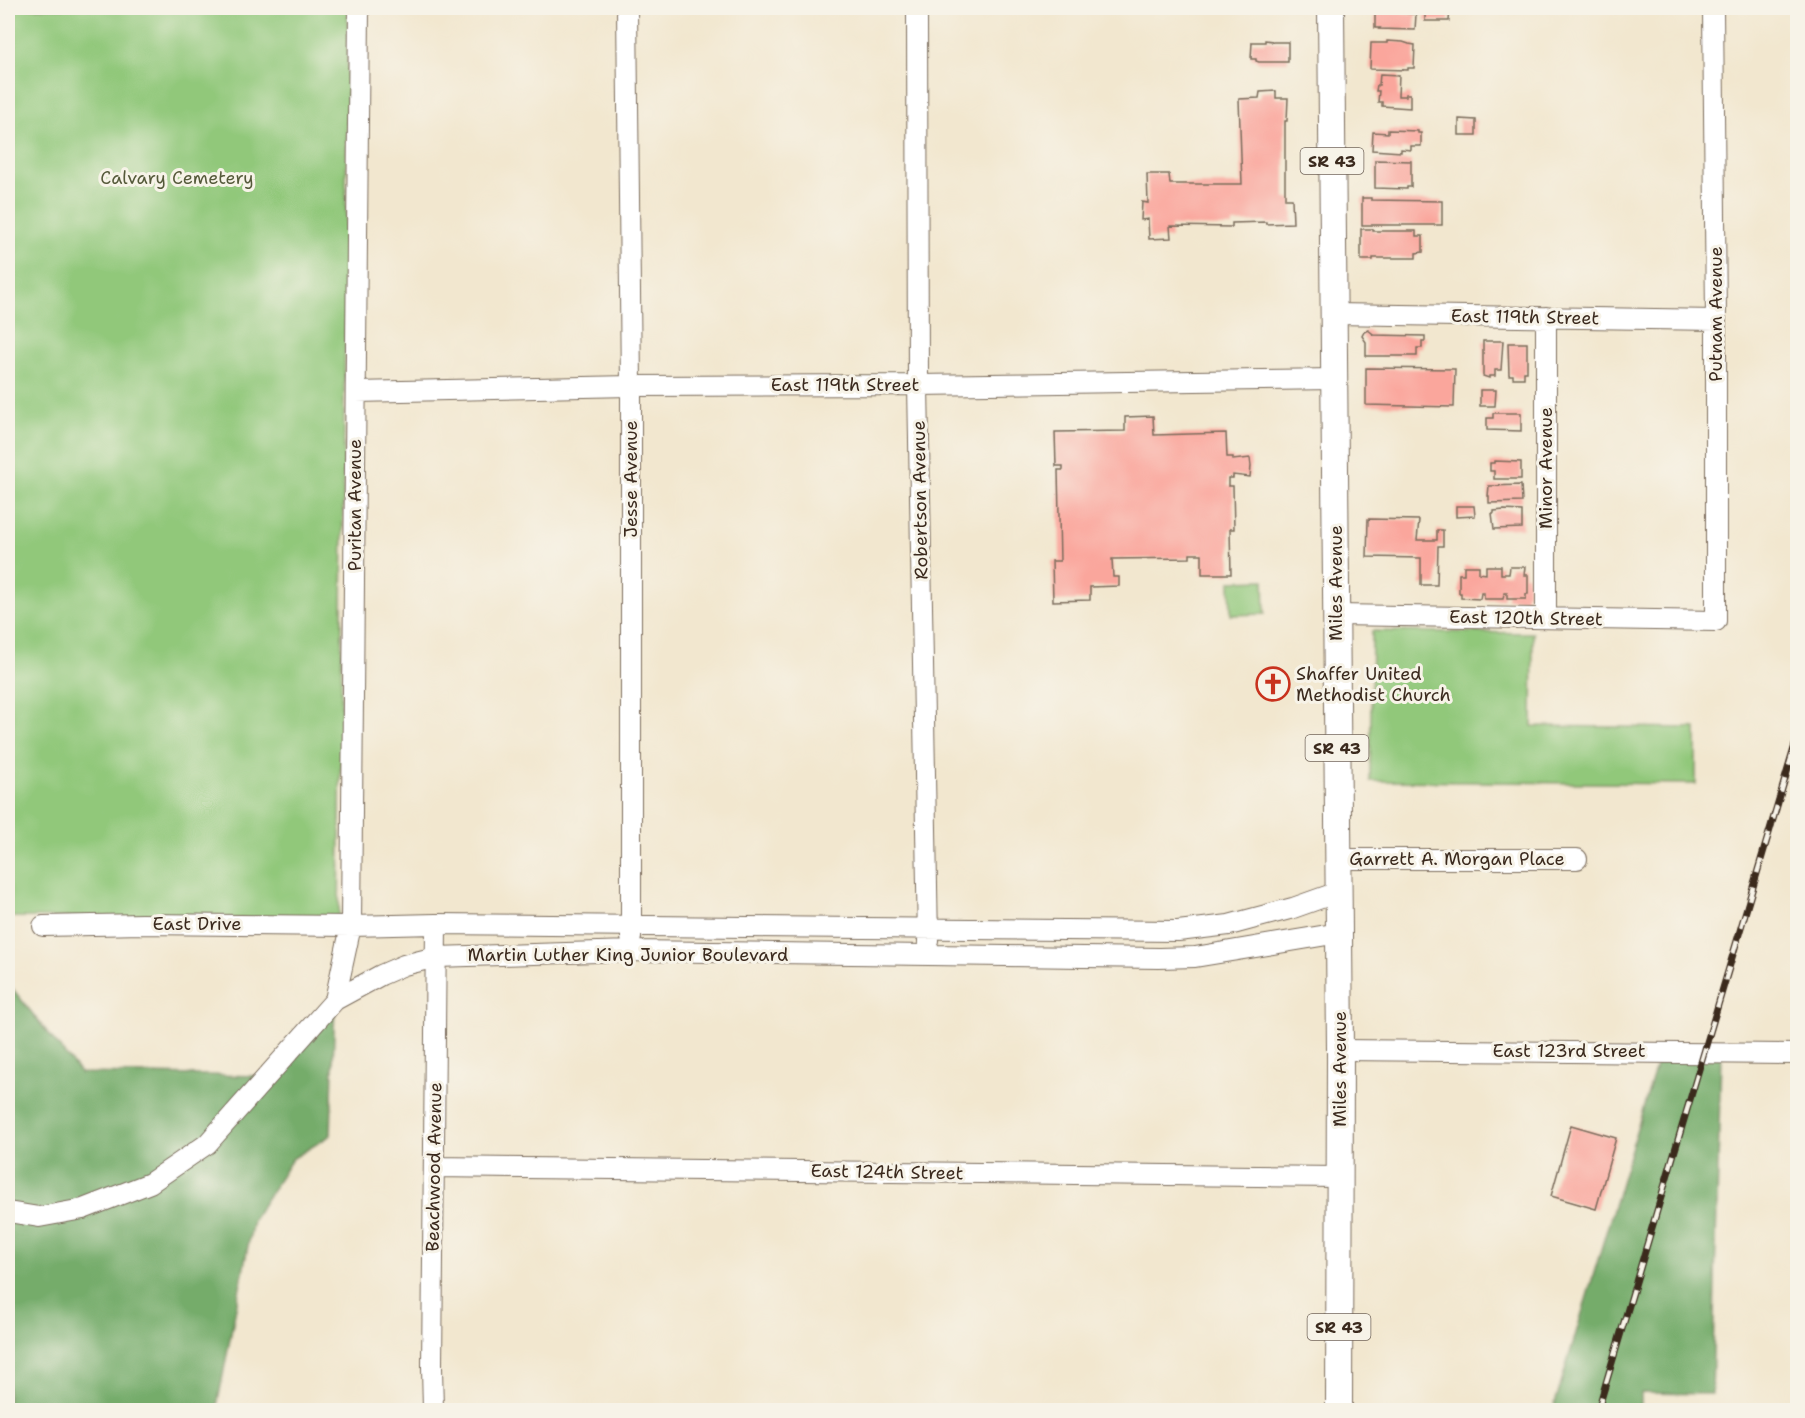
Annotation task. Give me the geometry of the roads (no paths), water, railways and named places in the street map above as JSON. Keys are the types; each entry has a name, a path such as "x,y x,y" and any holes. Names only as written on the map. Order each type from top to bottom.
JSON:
{"main road":[{"name":"Miles Avenue","path":"1331,8 1340,1050 1339,1410"}],"street":[{"name":"Puritan Avenue","path":"335,1000 351,926 359,8"},
{"name":"Jesse Avenue","path":"627,8 631,386 631,951"},
{"name":"Robertson Avenue","path":"917,8 918,385 928,956"},
{"name":"Putnam Avenue","path":"1713,8 1716,621"},
{"name":"East 119th Street","path":"1334,314 1716,320"},
{"name":"Minor Avenue","path":"1546,317 1546,618"},
{"name":"East 119th Street","path":"356,392 631,386 918,385 1335,379"},
{"name":"East 120th Street","path":"1336,615 1716,621"},
{"name":"Garrett A. Morgan Place","path":"1338,859 1577,859"},
{"name":"Martin Luther King Junior Boulevard","path":"351,926 436,924 1178,931 1229,925 1293,908 1338,892"},
{"name":"East Drive","path":"43,926 164,924 351,926"},
{"name":"Beachwood Avenue","path":"434,1410 432,1356 436,924"},
{"name":"Martin Luther King Junior Boulevard","path":"8,1212 39,1217 83,1209 150,1183 207,1144 335,1000 404,965 436,957 631,951 1159,958 1195,957 1339,933"},
{"name":"East 123rd Street","path":"1340,1050 1797,1054"},
{"name":"East 124th Street","path":"434,1167 1340,1177"}],"railway":[{"path":"1598,1410 1798,735"}],"place":[{"name":"Shaffer United Methodist Church","path":"1273,684"}],"park label":[{"name":"Calvary Cemetery","path":"177,178"}]}
